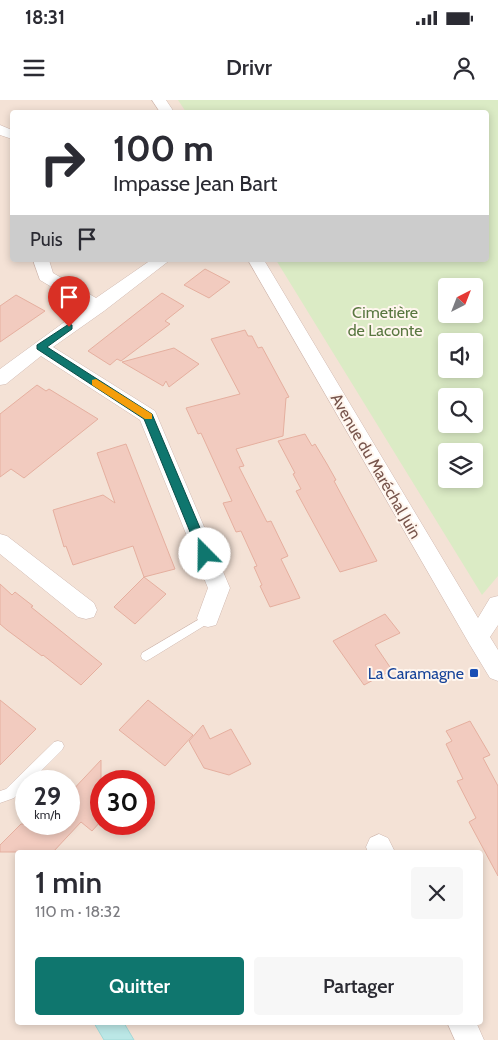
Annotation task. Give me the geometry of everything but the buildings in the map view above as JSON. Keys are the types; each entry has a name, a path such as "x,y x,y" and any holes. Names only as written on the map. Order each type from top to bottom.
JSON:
{"street":[{"path":"41,262 46,276 98,306"},
{"path":"0,379 40,347 159,262"},
{"name":"Avenue du Maréchal Juin","path":"257,262 498,671"},
{"path":"40,347 148,416 219,588 208,618"},
{"path":"0,542 86,610"},
{"path":"478,638 498,605"},
{"path":"463,1025 470,1040"}],"lane":[{"path":"146,656 208,618"},
{"path":"0,797 10,794 58,746"}],"shaded area":[{"path":"0,100 498,100 498,1040 0,1040"}],"green space":[{"name":"Cimetière de Laconte","path":"178,100 498,100 498,576 482,595 277,262 489,262 489,110 185,110"}],"water":[{"path":"95,1025 125,1025 134,1040 104,1040"}],"slow traffic":[{"path":"96,383 148,416"}],"place":[{"name":"La Caramagne","path":"474,673"}],"route":[{"path":"69,327 40,347 148,416 205,554"}]}
